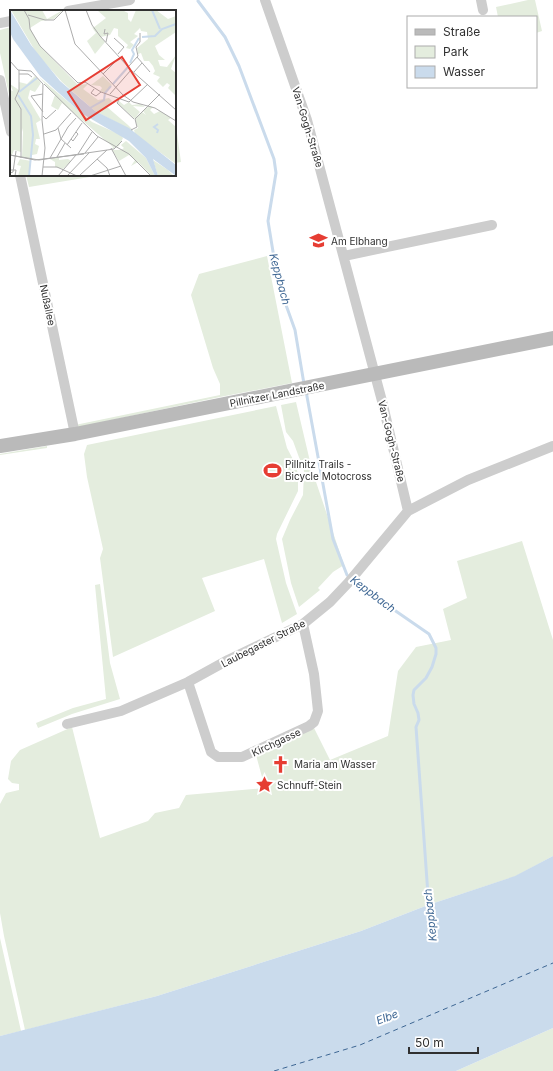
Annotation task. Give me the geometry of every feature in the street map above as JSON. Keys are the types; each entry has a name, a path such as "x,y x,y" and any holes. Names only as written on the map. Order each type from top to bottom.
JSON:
{"main road":[{"name":"Pillnitzer Landstraße","path":"0,446 75,434 553,338"}],"street":[{"path":"74,10 130,0"},
{"name":"Van-Gogh-Straße","path":"265,0 307,120 382,401 408,511"},
{"path":"481,0 483,10"},
{"path":"0,23 10,21"},
{"path":"0,80 10,127"},
{"name":"Nußallee","path":"20,176 75,434"},
{"path":"344,256 492,225"},
{"name":"Laubegaster Straße","path":"67,724 121,711 188,682 228,660 303,624 330,602 351,580 408,511 468,480 553,446"},
{"name":"Kirchgasse","path":"188,682 211,752 218,758 242,757 309,726 314,722 318,711 314,674 303,624"}],"green space":[{"path":"528,0 535,0 542,31 537,33 537,16 498,16 496,7"},
{"path":"10,27 10,99 0,53 0,30"},
{"path":"176,126 181,162 176,163"},
{"path":"26,176 96,176 29,187"},
{"path":"267,256 292,383 79,427 75,425 220,395 220,384 213,368 191,295 199,274"},
{"path":"296,402 312,470 344,565 333,572 318,588 320,590 299,607 291,583 282,539 303,495 304,471 293,441 286,432 281,405"},
{"path":"276,406 287,448 296,465 298,475 298,491 276,539 286,583 297,614 282,623 264,559 202,578 215,611 113,657 100,558 103,549 87,477 84,454 87,445"},
{"path":"47,446 47,448 0,455 0,454"},
{"path":"522,541 553,640 553,856 516,876 428,905 361,931 157,996 25,1030 0,913 0,804 6,793 19,790 19,784 12,783 8,779 11,761 20,750 72,727 100,838 148,821 155,813 179,808 186,795 265,788 256,755 314,728 330,760 388,736 398,671 416,647 451,640 443,609 467,598 457,561"},
{"path":"100,584 110,663 120,699 72,714 38,728 36,723 73,708 106,699 95,585"},
{"path":"0,938 21,1031 0,1036"},
{"path":"553,1028 553,1071 456,1071"}],"water":[{"name":"Elbe","path":"553,856 553,1028 456,1071 0,1071 0,1036 157,996 361,931 428,905 515,876"}],"waterway":[{"name":"Keppbach","path":"198,1 225,37 239,66 274,159 276,173 268,221 276,270 295,330 304,384"},
{"name":"Keppbach","path":"306,391 333,539 347,575 358,585 429,634 436,648 436,654 432,667 426,678 414,690 413,695 419,720 416,727 429,909"}],"ferry route":[{"path":"274,1071 360,1045 553,963"}],"place":[{"name":"Am Elbhang","path":"318,241"},
{"name":"Pillnitz Trails - Bicycle Motocross","path":"272,470"},
{"name":"Maria am Wasser","path":"281,764"},
{"name":"Schnuff-Stein","path":"264,785"}]}
